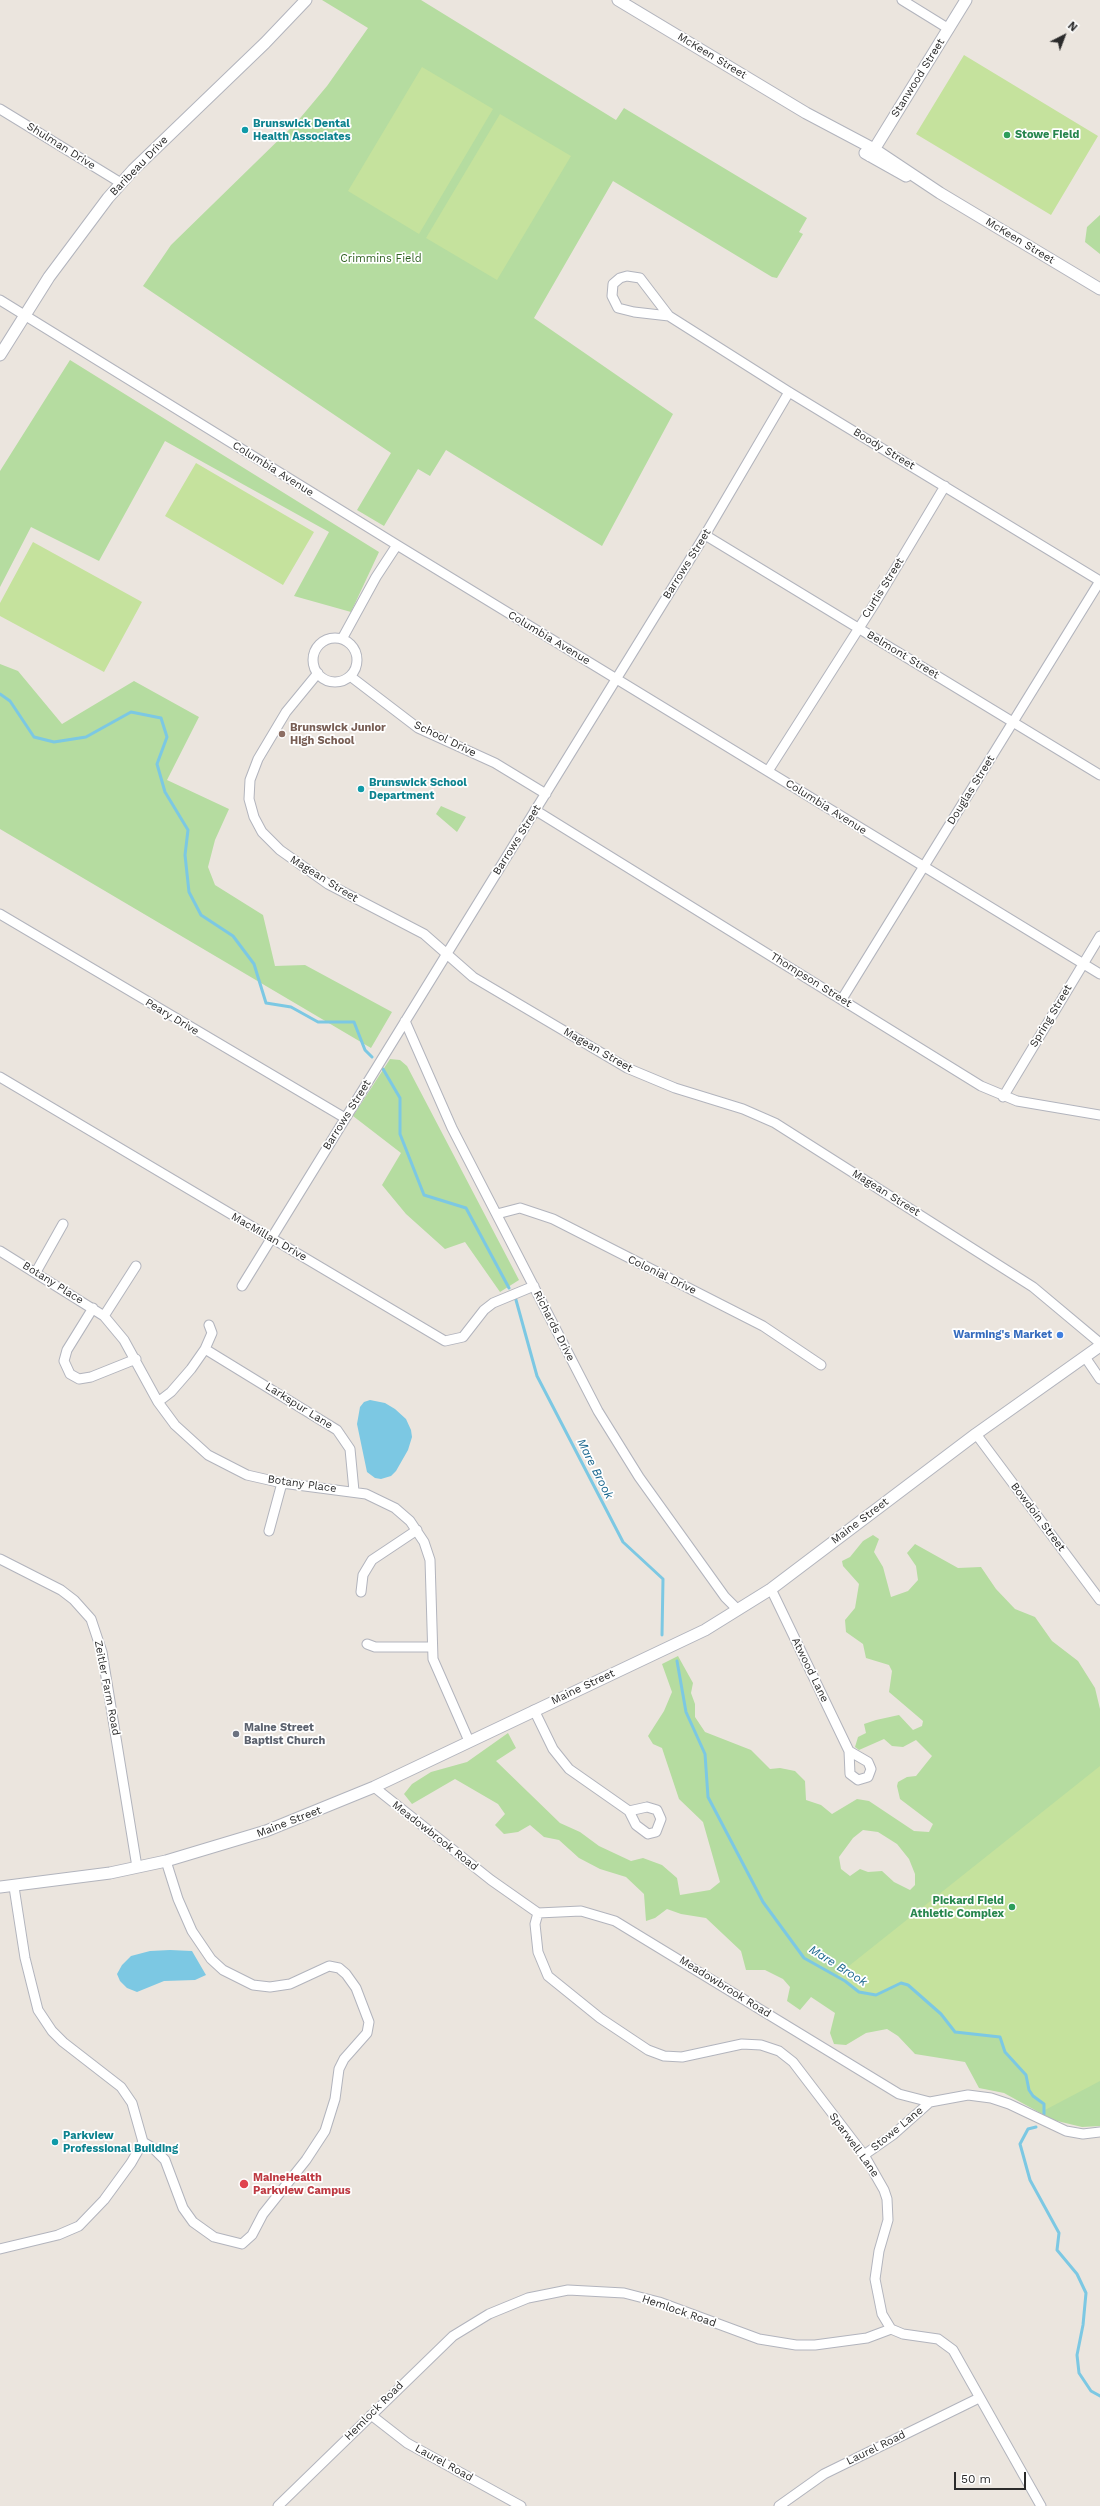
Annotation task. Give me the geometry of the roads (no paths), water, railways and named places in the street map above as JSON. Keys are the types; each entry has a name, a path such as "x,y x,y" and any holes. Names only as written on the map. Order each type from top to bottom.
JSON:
{"street":[{"name":"Baribeau Drive","path":"0,355 79,234 121,183 265,43 306,0"},
{"name":"McKeen Street","path":"618,0 1100,289"},
{"path":"902,0 949,28"},
{"name":"Stanwood Street","path":"872,152 966,0"},
{"name":"Shulman Drive","path":"0,108 121,183"},
{"name":"Boody Street","path":"669,316 634,312 618,308 612,296 614,284 620,278 627,276 640,278 669,316 789,392 1100,581"},
{"name":"Columbia Avenue","path":"0,300 397,545 1100,974"},
{"name":"Barrows Street","path":"242,1286 446,953 546,794 615,678 705,535 789,392"},
{"name":"Curtis Street","path":"768,771 859,628 945,486"},
{"name":"Belmont Street","path":"705,535 1100,775"},
{"path":"342,639 376,577 397,545"},
{"name":"Douglas Street","path":"842,999 1100,581"},
{"path":"342,639 350,644 357,656 356,668 350,676 342,680 332,681 318,672 314,657 317,647 326,640 342,639"},
{"name":"Magean Street","path":"318,672 286,712 254,770 249,789 254,817 267,839 293,861 328,884 424,934 473,977 632,1070 675,1088 743,1109 775,1123 1033,1287 1100,1344"},
{"name":"School Drive","path":"350,676 418,728 495,763 546,794"},
{"name":"Thompson Street","path":"535,810 1003,1097 1029,1104 1100,1115"},
{"name":"Peary Drive","path":"0,914 345,1118"},
{"name":"Spring Street","path":"1003,1097 1100,936"},
{"name":"Richards Drive","path":"405,1021 430,1082 496,1214 611,1434 725,1597 738,1610"},
{"name":"MacMillan Drive","path":"0,1077 445,1341 463,1337 484,1310 494,1303 534,1286"},
{"name":"Colonial Drive","path":"496,1214 520,1208 553,1219 764,1326 821,1365"},
{"path":"36,1272 63,1224"},
{"name":"Botany Place","path":"1,1253 36,1272 104,1316 124,1340 136,1359 158,1402 175,1425 208,1455 247,1475 282,1483 354,1491 376,1497 395,1508 417,1530 430,1560 431,1647 437,1671 469,1741"},
{"path":"104,1316 136,1266"},
{"path":"92,1308 67,1350 64,1361 70,1374 79,1378 91,1377 136,1359"},
{"path":"158,1402 171,1392 191,1369 205,1349 212,1333 209,1325"},
{"name":"Maine Street","path":"0,1887 14,1887 166,1861 266,1831 374,1787 705,1630 771,1589 976,1434 1085,1357 1100,1344"},
{"name":"Larkspur Lane","path":"205,1349 338,1430 350,1449 354,1491"},
{"path":"1085,1357 1100,1379"},
{"name":"Bowdoin Street","path":"976,1434 1100,1600"},
{"path":"269,1531 282,1483"},
{"path":"361,1592 363,1575 372,1560 417,1530"},
{"name":"Zeitler Farm Road","path":"0,1559 61,1590 78,1603 91,1619 102,1652 137,1867"},
{"name":"Atwood Lane","path":"771,1589 849,1751"},
{"path":"367,1644 375,1647 431,1647"},
{"path":"534,1710 553,1749 561,1761 578,1776 630,1811"},
{"name":"Meadowbrook Road","path":"374,1787 491,1880 538,1913 581,1911 615,1922 899,2094 930,2102 968,2095 991,2098 1009,2104 1066,2132 1083,2134 1100,2132"},
{"path":"143,2142 154,2148 165,2160 182,2208 193,2222 214,2237 242,2244 252,2235 268,2208 306,2160 325,2131 335,2100 338,2069 344,2059 367,2033 369,2022 356,1988 346,1974 339,1968 329,1966 290,1984 270,1987 253,1985 222,1970 211,1959 192,1931 178,1899 166,1861"},
{"path":"0,2249 58,2235 79,2226 104,2200 131,2163 143,2142 132,2102 121,2086 63,2042 52,2030 38,2010 25,1958 14,1887"},
{"name":"Sparwell Lane","path":"538,1913 535,1924 535,1934 543,1969 560,1987 600,2018 648,2050 664,2056 682,2057 742,2044 762,2045 779,2051 793,2062 864,2156 880,2181 887,2199 888,2220 879,2250 875,2279 882,2314 891,2329"},
{"name":"Stowe Lane","path":"864,2156 894,2134 930,2102"},
{"name":"Hemlock Road","path":"278,2506 436,2351 471,2324 508,2306 548,2293 587,2290 624,2293 658,2302 758,2338 796,2345 815,2345 867,2338 891,2329"},
{"path":"891,2329 903,2334 929,2337 946,2344 953,2350 1041,2506"},
{"name":"Laurel Road","path":"779,2506 824,2474 979,2398"},
{"name":"Laurel Road","path":"371,2415 407,2443 521,2506"}],"water":[{"path":"370,1400 385,1403 395,1409 406,1419 411,1430 412,1437 408,1450 396,1471 391,1476 381,1479 375,1478 367,1472 357,1424 360,1407 364,1402"},
{"path":"150,1951 192,1951 206,1975 195,1980 164,1981 137,1992 127,1988 120,1981 117,1974 122,1965 131,1956"}],"waterway":[{"name":"Mare Brook","path":"0,694 10,701 34,737 54,742 86,737 131,712 161,718 167,737 157,764 165,792 188,830 185,855 189,892 201,915 233,936 254,964 266,1003 291,1007 318,1022 354,1022 365,1050 372,1057"},
{"name":"Mare Brook","path":"383,1069 400,1098 400,1134 424,1195 466,1208 509,1288"},
{"name":"Mare Brook","path":"516,1300 537,1376 623,1542 663,1579 662,1635"},
{"name":"Mare Brook","path":"677,1661 686,1712 705,1754 708,1797 763,1902 804,1958 845,1981 859,1992 876,1995 901,1983 908,1985 941,2014 955,2032 1000,2037 1005,2052 1026,2075 1029,2090 1033,2096 1044,2104 1044,2114"},
{"name":"Mare Brook","path":"1036,2127 1028,2129 1020,2144 1030,2180 1059,2233 1057,2250 1077,2274 1086,2293 1083,2325 1077,2355 1079,2373 1091,2391 1100,2396"}],"place":[{"name":"Brunswick Dental Health Associates","path":"245,130"},
{"name":"Stowe Field","path":"1007,135"},
{"name":"Brunswick Junior High School","path":"282,734"},
{"name":"Brunswick School Department","path":"361,789"},
{"name":"Warming's Market","path":"1060,1335"},
{"name":"Maine Street Baptist Church","path":"236,1734"},
{"name":"Pickard Field Athletic Complex","path":"1012,1907"},
{"name":"Parkview Professional Building","path":"55,2142"},
{"name":"MaineHealth Parkview Campus","path":"244,2184"}],"park label":[{"name":"Crimmins Field","path":"381,259"}]}
